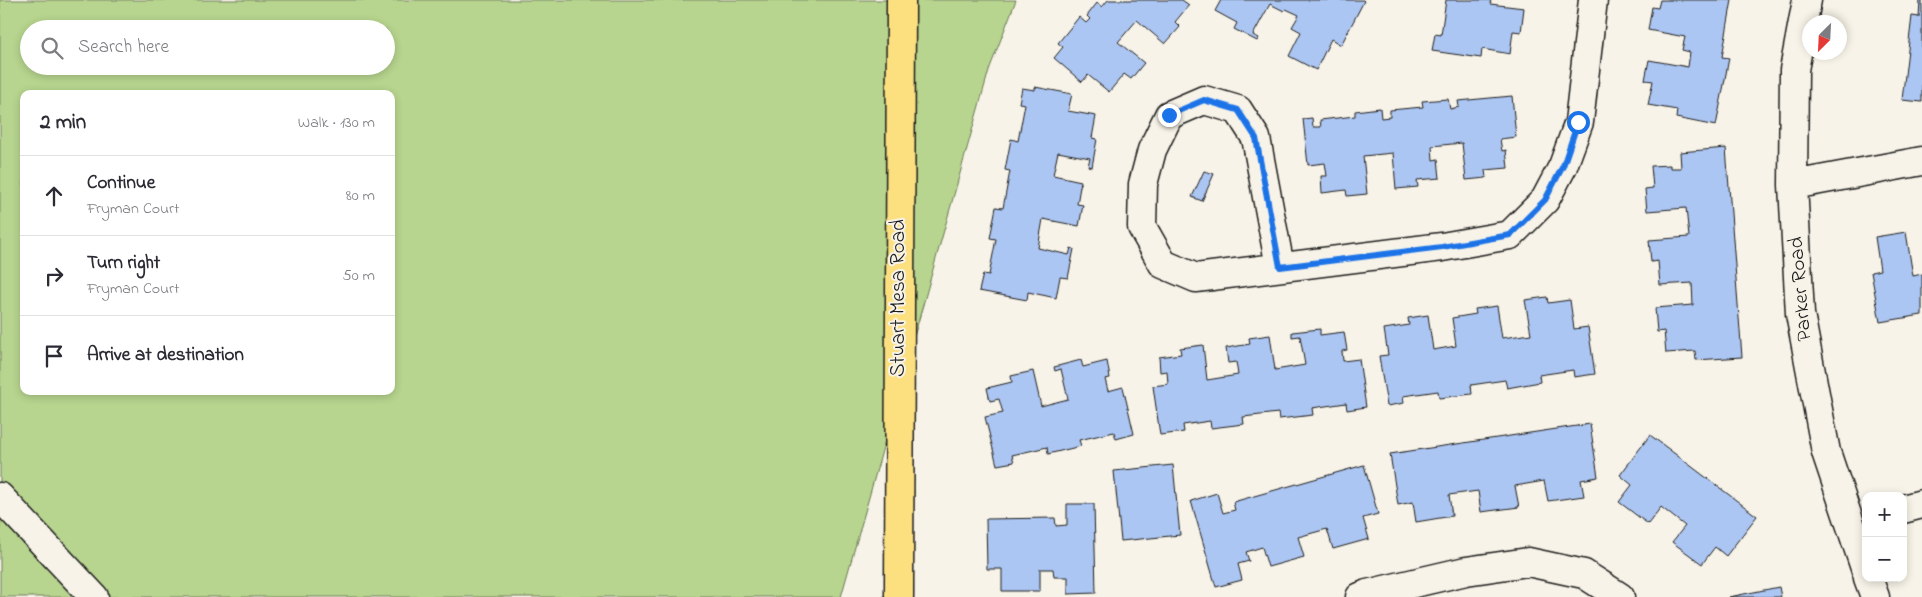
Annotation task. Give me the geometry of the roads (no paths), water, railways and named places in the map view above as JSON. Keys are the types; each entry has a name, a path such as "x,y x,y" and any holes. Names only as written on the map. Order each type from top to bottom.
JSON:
{"main road":[{"name":"Stuart Mesa Road","path":"899,597 901,0"}],"street":[{"path":"1280,267 1256,138 1238,110 1204,100 1169,115 1152,150 1142,184 1142,227 1163,264 1196,278 1442,247 1510,235 1545,200 1563,166 1578,122 1593,0"},
{"name":"Parker Road","path":"1807,0 1794,70 1793,185 1800,314 1826,452 1858,522 1862,546"},
{"path":"1793,185 1922,161"},
{"path":"0,497 94,597"},
{"path":"1907,508 1922,504"},
{"path":"1360,597 1466,571 1528,562 1584,574 1620,597"},
{"path":"1869,582 1875,597"}]}
